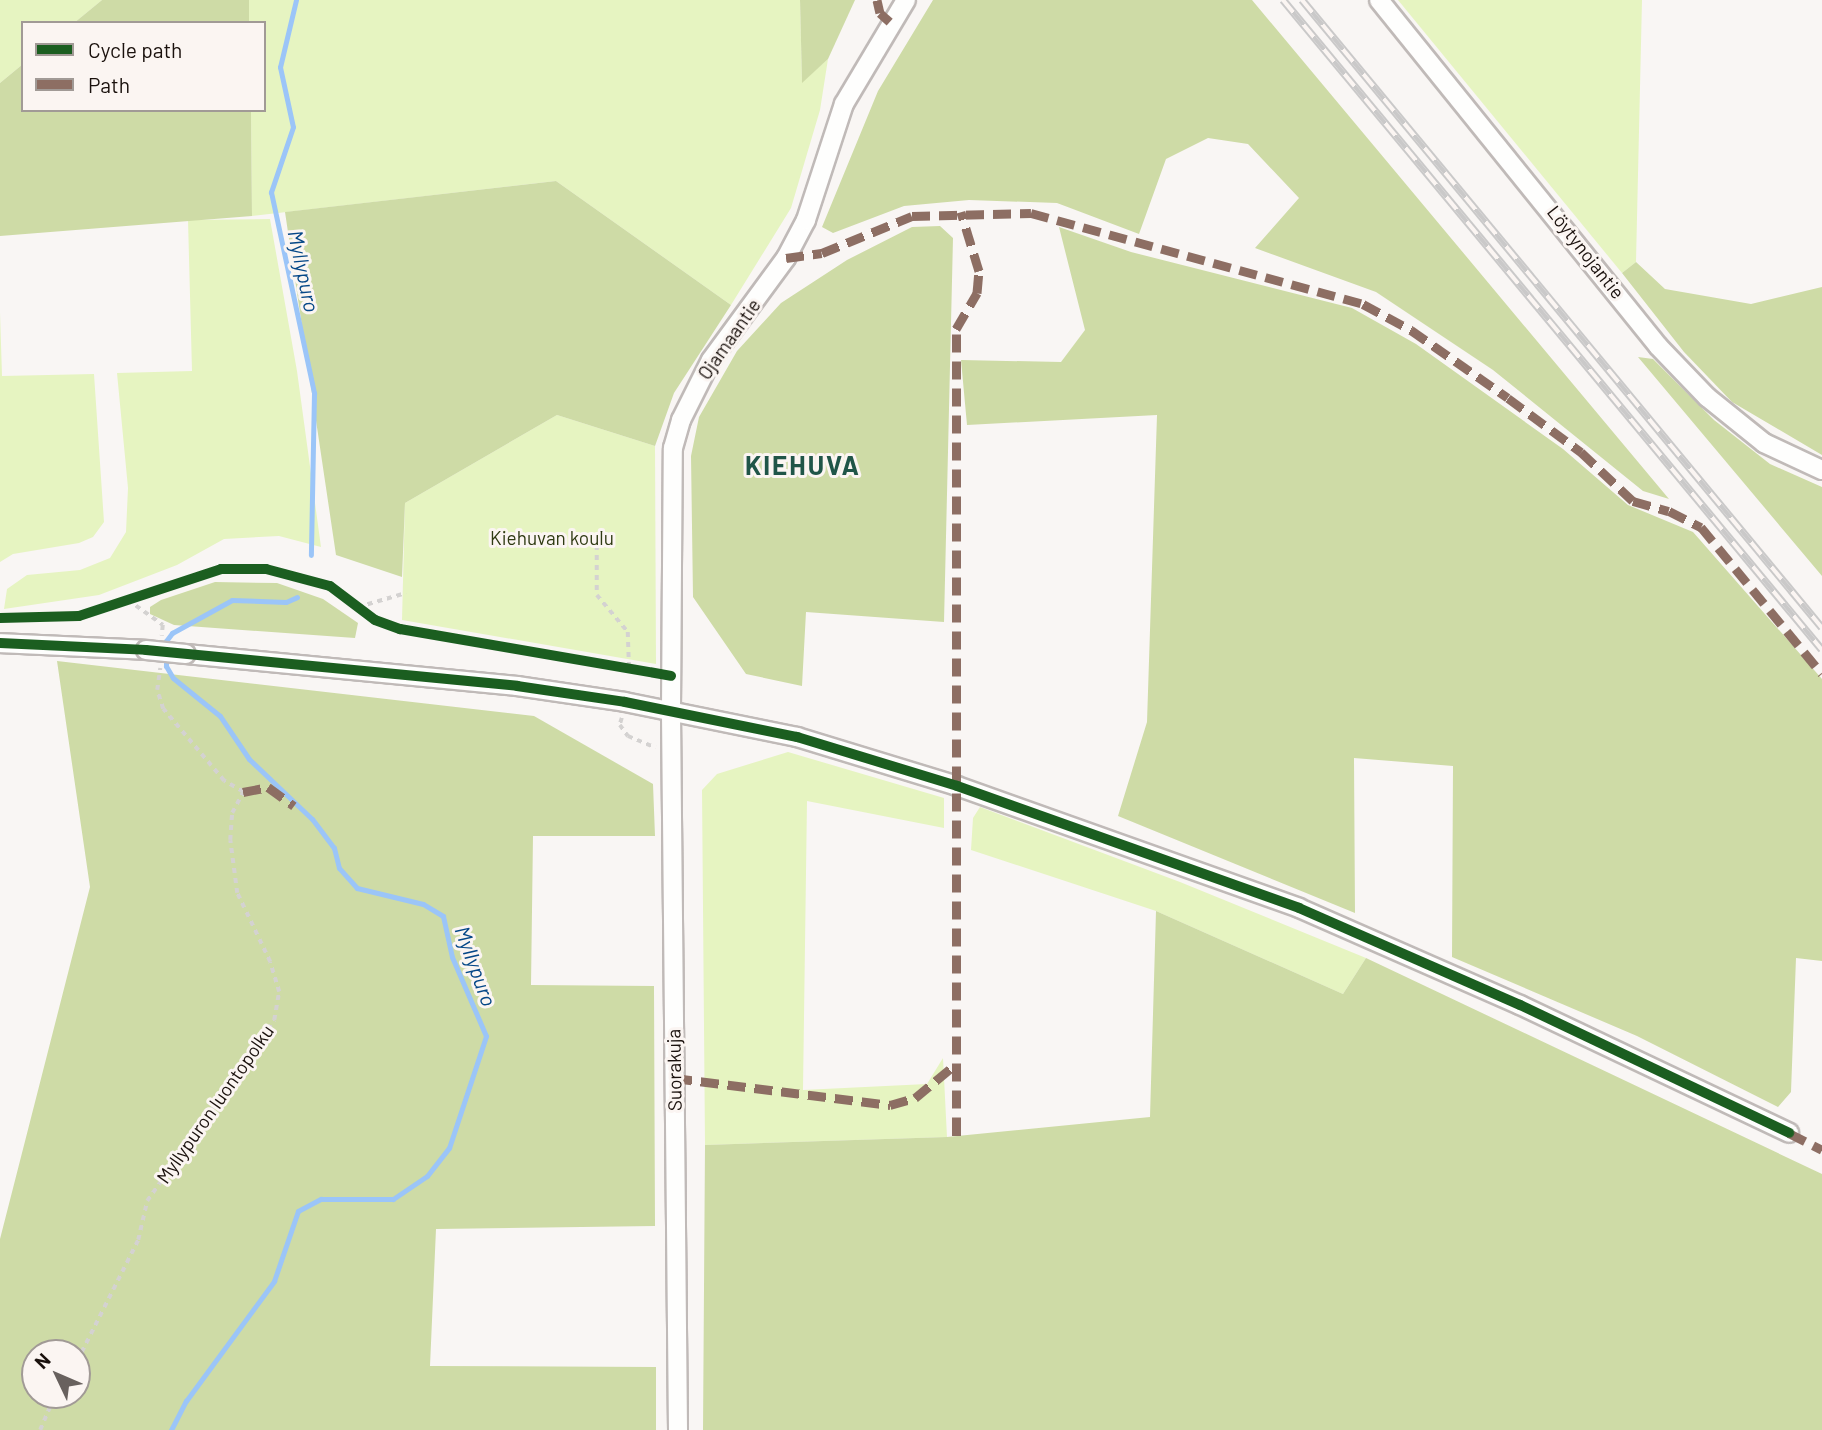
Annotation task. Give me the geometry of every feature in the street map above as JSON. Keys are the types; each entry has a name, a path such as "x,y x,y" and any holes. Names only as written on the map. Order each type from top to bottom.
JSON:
{"street":[{"name":"Ojamaantie","path":"671,710 670,493 681,420 711,360 780,269 806,220 844,104 906,0"},
{"name":"Löytynojantie","path":"1379,0 1597,263 1658,346 1707,397 1764,443 1822,470"},
{"path":"0,643 154,646 186,654 416,674 625,702 797,737 957,786 1298,908 1520,1005 1789,1133"},
{"name":"Suorakuja","path":"671,710 678,1430"}],"path":[{"path":"597,535 597,595 628,632 634,669 620,725 628,736 640,745 671,752"},
{"path":"354,604 406,593"},
{"path":"116,604 140,596"},
{"path":"128,600 163,625 154,646"},
{"path":"354,604 375,620"},
{"path":"615,666 634,669"},
{"path":"40,1430 49,1409"}],"green space":[{"path":"0,0 102,0 76,21 21,21 21,66 0,83"},
{"path":"102,0 249,0 249,21 76,21"},
{"path":"249,0 800,0 802,82 828,59 820,110 791,208 731,305 556,181 252,216 251,112 266,112 266,21 249,21"},
{"path":"800,0 855,0 828,59 802,83"},
{"path":"933,0 1252,0 1669,499 1643,491 1493,370 1376,292 1255,248 1299,198 1248,144 1208,138 1166,159 1139,234 1057,203 969,200 904,206 833,233 822,227 878,91"},
{"path":"1398,0 1642,0 1636,262 1622,273"},
{"path":"21,66 21,112 251,112 252,216 0,236 0,83"},
{"path":"556,181 731,305 674,393 655,446 557,415 405,503 402,577 336,555 285,212"},
{"path":"270,219 297,371 321,547 279,536 224,539 177,565 99,595 4,609 7,589 27,575 80,570 110,558 126,532 128,488 117,373 192,371 188,220"},
{"path":"940,226 953,238 944,622 806,612 802,686 746,674 693,597 691,456 699,417 737,351 781,303 847,260 912,227"},
{"path":"1059,227 1131,252 1352,308 1416,344 1563,449 1628,505 1693,532 1822,679 1822,961 1796,958 1791,1092 1778,1107 1637,1036 1452,957 1453,766 1354,758 1355,913 1118,816 1147,722 1157,415 967,425 961,360 1061,362 1085,330"},
{"path":"1636,262 1665,289 1751,304 1822,287 1822,455 1732,402 1684,352 1622,273"},
{"path":"0,312 2,376 94,374 104,522 93,537 79,543 13,554 0,562"},
{"path":"1638,357 1653,359 1714,420 1770,464 1822,487 1822,576"},
{"name":"Kiehuvan koulu","path":"557,415 655,446 656,664 402,620 405,503"},
{"path":"215,582 277,583 323,599 358,623 355,638 174,625 150,614 150,607 161,600"},
{"path":"57,661 534,716 653,784 655,836 533,836 531,985 654,986 655,1226 436,1229 430,1366 656,1367 656,1430 0,1430 0,1239 90,887"},
{"path":"788,752 944,798 944,828 807,801 803,1090 927,1084 943,1058 947,1137 705,1145 702,790 717,774"},
{"path":"980,807 1180,882 1366,958 1343,994 1156,911 971,850 973,818"},
{"path":"1156,911 1343,994 1366,958 1822,1174 1822,1430 703,1430 705,1145 947,1137 1150,1117"}],"waterway":[{"name":"Myllypuro","path":"296,0 280,67 293,127 271,192 314,393 311,555"},
{"name":"Myllypuro","path":"171,1430 186,1401 274,1281 298,1211 321,1199 393,1199 427,1176 449,1148 486,1036 452,957 443,916 423,904 357,888 339,868 334,848 312,819 249,759 220,716 173,678 166,666 166,641 172,633 232,600 286,602 297,597"}],"railway":[{"path":"1283,0 1822,650"},
{"path":"1302,0 1822,628"}],"marked path":[{"path":"877,0 880,13 890,22"},
{"path":"956,1135 956,329 977,293 979,271 961,212"},
{"path":"786,258 822,253 912,216 1031,213 1363,304 1411,330 1508,398 1581,452 1633,501 1669,511 1701,527 1822,674"},
{"path":"243,792 268,787 294,806"},
{"path":"674,1078 890,1105 915,1098 956,1064"},
{"path":"1789,1133 1822,1150"}],"cycle path":[{"path":"0,618 79,616 221,569 266,569 330,586 375,620 400,629 671,676"},
{"path":"0,643 146,650 517,686 625,702 797,737 957,786 1299,908 1520,1005 1789,1133"}],"district":[{"name":"KIEHUVA","path":"803,465"}]}
